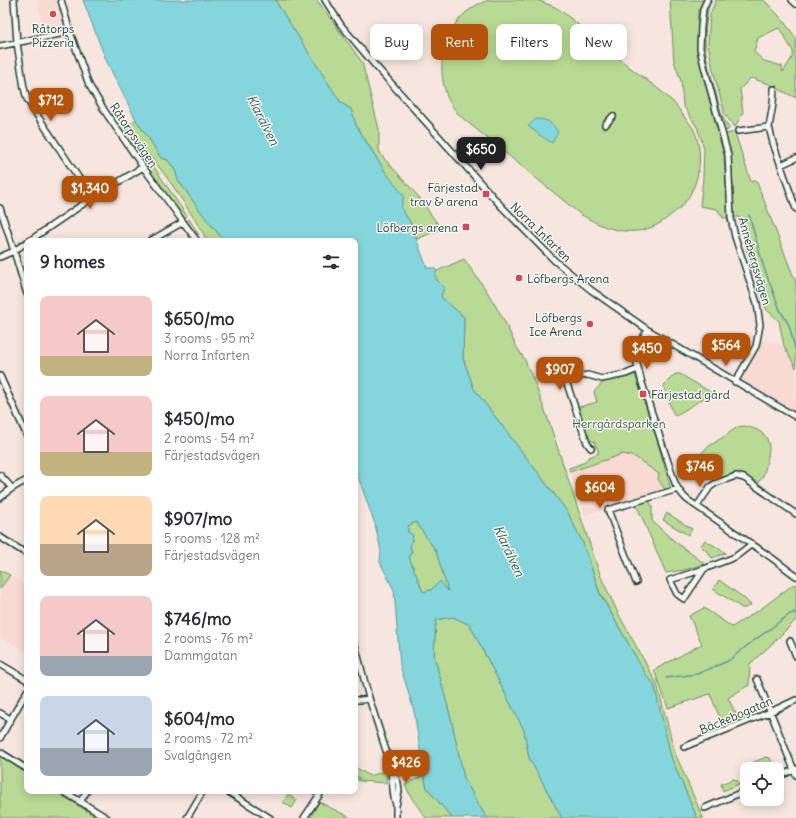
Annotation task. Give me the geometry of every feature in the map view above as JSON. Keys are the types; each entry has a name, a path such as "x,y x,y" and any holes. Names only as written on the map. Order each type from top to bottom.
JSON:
{"street":[{"path":"14,0 16,43 27,99 92,198"},
{"name":"Råtorpsvägen","path":"61,0 70,32 89,85 106,113 143,167 195,238"},
{"name":"Norra Infarten","path":"325,0 341,25 373,62 512,218 555,261 590,290 648,330 796,418"},
{"name":"Annebergsvägen","path":"707,0 703,9 700,48 728,155 731,218 735,237 758,303 760,325 756,346 735,382"},
{"path":"792,0 796,4"},
{"path":"0,46 70,32"},
{"path":"774,89 769,127 773,143 796,209"},
{"path":"605,125 613,116"},
{"path":"738,131 769,127"},
{"path":"781,165 796,158"},
{"path":"34,238 92,198 143,167"},
{"path":"0,208 24,281"},
{"path":"155,238 183,222"},
{"path":"0,257 24,245"},
{"path":"648,330 635,350 635,356 675,484 678,489 683,496 796,576"},
{"path":"591,448 587,443 564,378 588,375 602,379 626,374 638,369"},
{"path":"0,376 24,429"},
{"path":"0,475 12,488"},
{"path":"697,506 710,487 716,483 736,476 744,478 796,514"},
{"path":"0,498 4,493 24,482"},
{"path":"636,582 608,510 678,489"},
{"path":"0,537 24,552"},
{"path":"704,569 684,599 677,594 670,580 735,557 752,544"},
{"path":"790,641 796,656"},
{"path":"358,656 369,698 398,783 396,818"},
{"path":"0,664 24,678"},
{"path":"757,679 795,771 784,775"},
{"path":"0,738 24,696"},
{"path":"358,700 369,698"},
{"name":"Bäckebogatan","path":"684,747 796,700"},
{"path":"0,713 10,720"},
{"path":"0,752 24,766"},
{"path":"705,808 740,793"},
{"path":"68,794 107,818"},
{"path":"80,802 85,794"},
{"path":"186,818 201,794"},
{"path":"232,794 270,818"},
{"path":"304,818 320,794"}],"shaded area":[{"path":"37,0 59,0 67,28 44,33"},
{"path":"761,340 784,346 796,368 796,412 741,381"},
{"path":"623,454 635,457 660,474 666,491 585,515 570,472"},
{"path":"10,575 24,584 24,650 0,637 0,589"}],"green space":[{"path":"276,0 317,0 362,62 379,129 379,150 382,156 418,196 441,229 417,239 410,222 401,208 386,173 356,125 351,109 341,103"},
{"path":"489,0 537,0 555,7 577,24 570,24 570,60 621,60 674,103 693,128 697,139 700,158 694,186 681,207 660,223 651,228 642,230 622,231 600,225 580,214 460,116 450,102 443,84 442,60 488,60 488,24 456,24 462,16 482,2"},
{"path":"670,0 703,0 698,12 697,53 724,156 726,185 733,187 731,158 725,134 736,132 751,182 756,180 796,283 796,368 784,346 779,321 766,309 747,251 739,217 723,218 717,209 700,206 704,148 697,127 683,105 681,81 674,61"},
{"path":"709,0 712,0 707,13 705,38 708,65 724,120 729,128 728,130 724,131 703,48 703,27"},
{"path":"716,0 764,0 782,19 796,38 796,98 769,84 751,78 740,89 743,112 735,127 725,115 713,70 708,43 710,14","holes":["779,28 793,51 793,56 783,72 782,66 764,61 754,52 758,38"]},
{"path":"136,120 161,158 168,160 175,170 178,180 222,238 206,238 164,174 146,151 123,128"},
{"path":"123,134 150,162 144,164"},
{"path":"152,164 187,216 184,219 147,168"},
{"path":"189,219 199,235 191,229 186,222"},
{"path":"464,259 486,290 525,360 548,419 601,577 619,615 657,684 675,753 703,818 697,818 671,757 654,684 646,675 600,593 583,543 567,511 474,389 463,358 464,317 441,297 444,287 437,280 435,275 437,271"},
{"name":"Herrgårdsparken","path":"634,372 658,443 671,490 666,491 658,479 659,474 635,457 623,454 570,472 569,468 583,463 589,457 599,453 594,441 588,440 576,408 597,402 594,392 604,381"},
{"path":"675,374 680,374 712,393 675,416 664,385"},
{"path":"744,426 754,428 760,432 765,436 768,442 769,448 767,461 760,480 758,482 754,481 742,474 739,474 718,480 707,474 703,470 701,463 702,452 738,427"},
{"path":"649,500 652,506 652,521 673,540 705,564 666,573 636,504"},
{"path":"667,513 692,529 688,535 663,520"},
{"path":"416,522 436,551 449,592 431,590 423,592 409,557 412,551 410,547 413,536 408,532 408,526"},
{"path":"705,540 726,553 712,558 701,546"},
{"path":"0,570 10,575 0,589"},
{"path":"719,580 744,598 751,605 742,608 713,589"},
{"path":"794,584 796,586 796,620 750,664 749,685 728,698 739,720 723,725 710,694 668,708 654,670 702,644 689,616 704,608 732,627 762,608"},
{"path":"453,617 470,625 524,730 529,758 562,818 487,818 478,804 464,778 452,723 434,655 436,620"},
{"path":"0,756 24,771 24,794 60,794 98,818 0,818"},
{"path":"766,757 770,758 772,762 754,762"},
{"path":"358,769 370,776 387,770 386,783 358,780"},
{"path":"424,775 427,788 452,818 426,818 413,800 405,785"},
{"path":"733,779 737,780 739,784 723,791 721,784"},
{"path":"288,794 297,800 292,808 283,802"},
{"path":"319,802 351,818 310,818"}],"water":[{"name":"Klarälven","path":"83,0 276,0 341,103 351,109 356,125 370,148 386,173 404,196 401,208 410,222 427,268 434,268 437,271 435,275 437,280 444,287 441,297 464,317 463,358 474,389 567,511 583,543 600,594 646,675 654,684 671,757 697,818 562,818 529,758 524,730 470,625 453,617 436,620 434,655 452,723 464,778 487,818 452,818 427,788 414,711 400,665 394,590 380,562 381,551 375,524 358,476 358,238 222,238 178,180 175,170 168,160 161,158 136,120 106,60","holes":["416,522 436,551 448,591 440,581 431,590 423,592 409,557 412,551 410,547 413,535 408,532 408,526"]},
{"path":"536,119 549,122 558,132 552,143 528,126"}],"waterway":[{"path":"749,215 764,268 780,310 789,325 796,352"},
{"path":"666,678 697,674 728,661 790,614 796,612"}],"place":[{"name":"Råtorps Pizzeria","path":"53,14"},
{"name":"Färjestad trav & arena","path":"486,194"},
{"name":"Löfbergs arena","path":"466,227"},
{"name":"Löfbergs Arena","path":"519,278"},
{"name":"Löfbergs Ice Arena","path":"590,324"},
{"name":"Färjestad gård","path":"643,394"}]}
